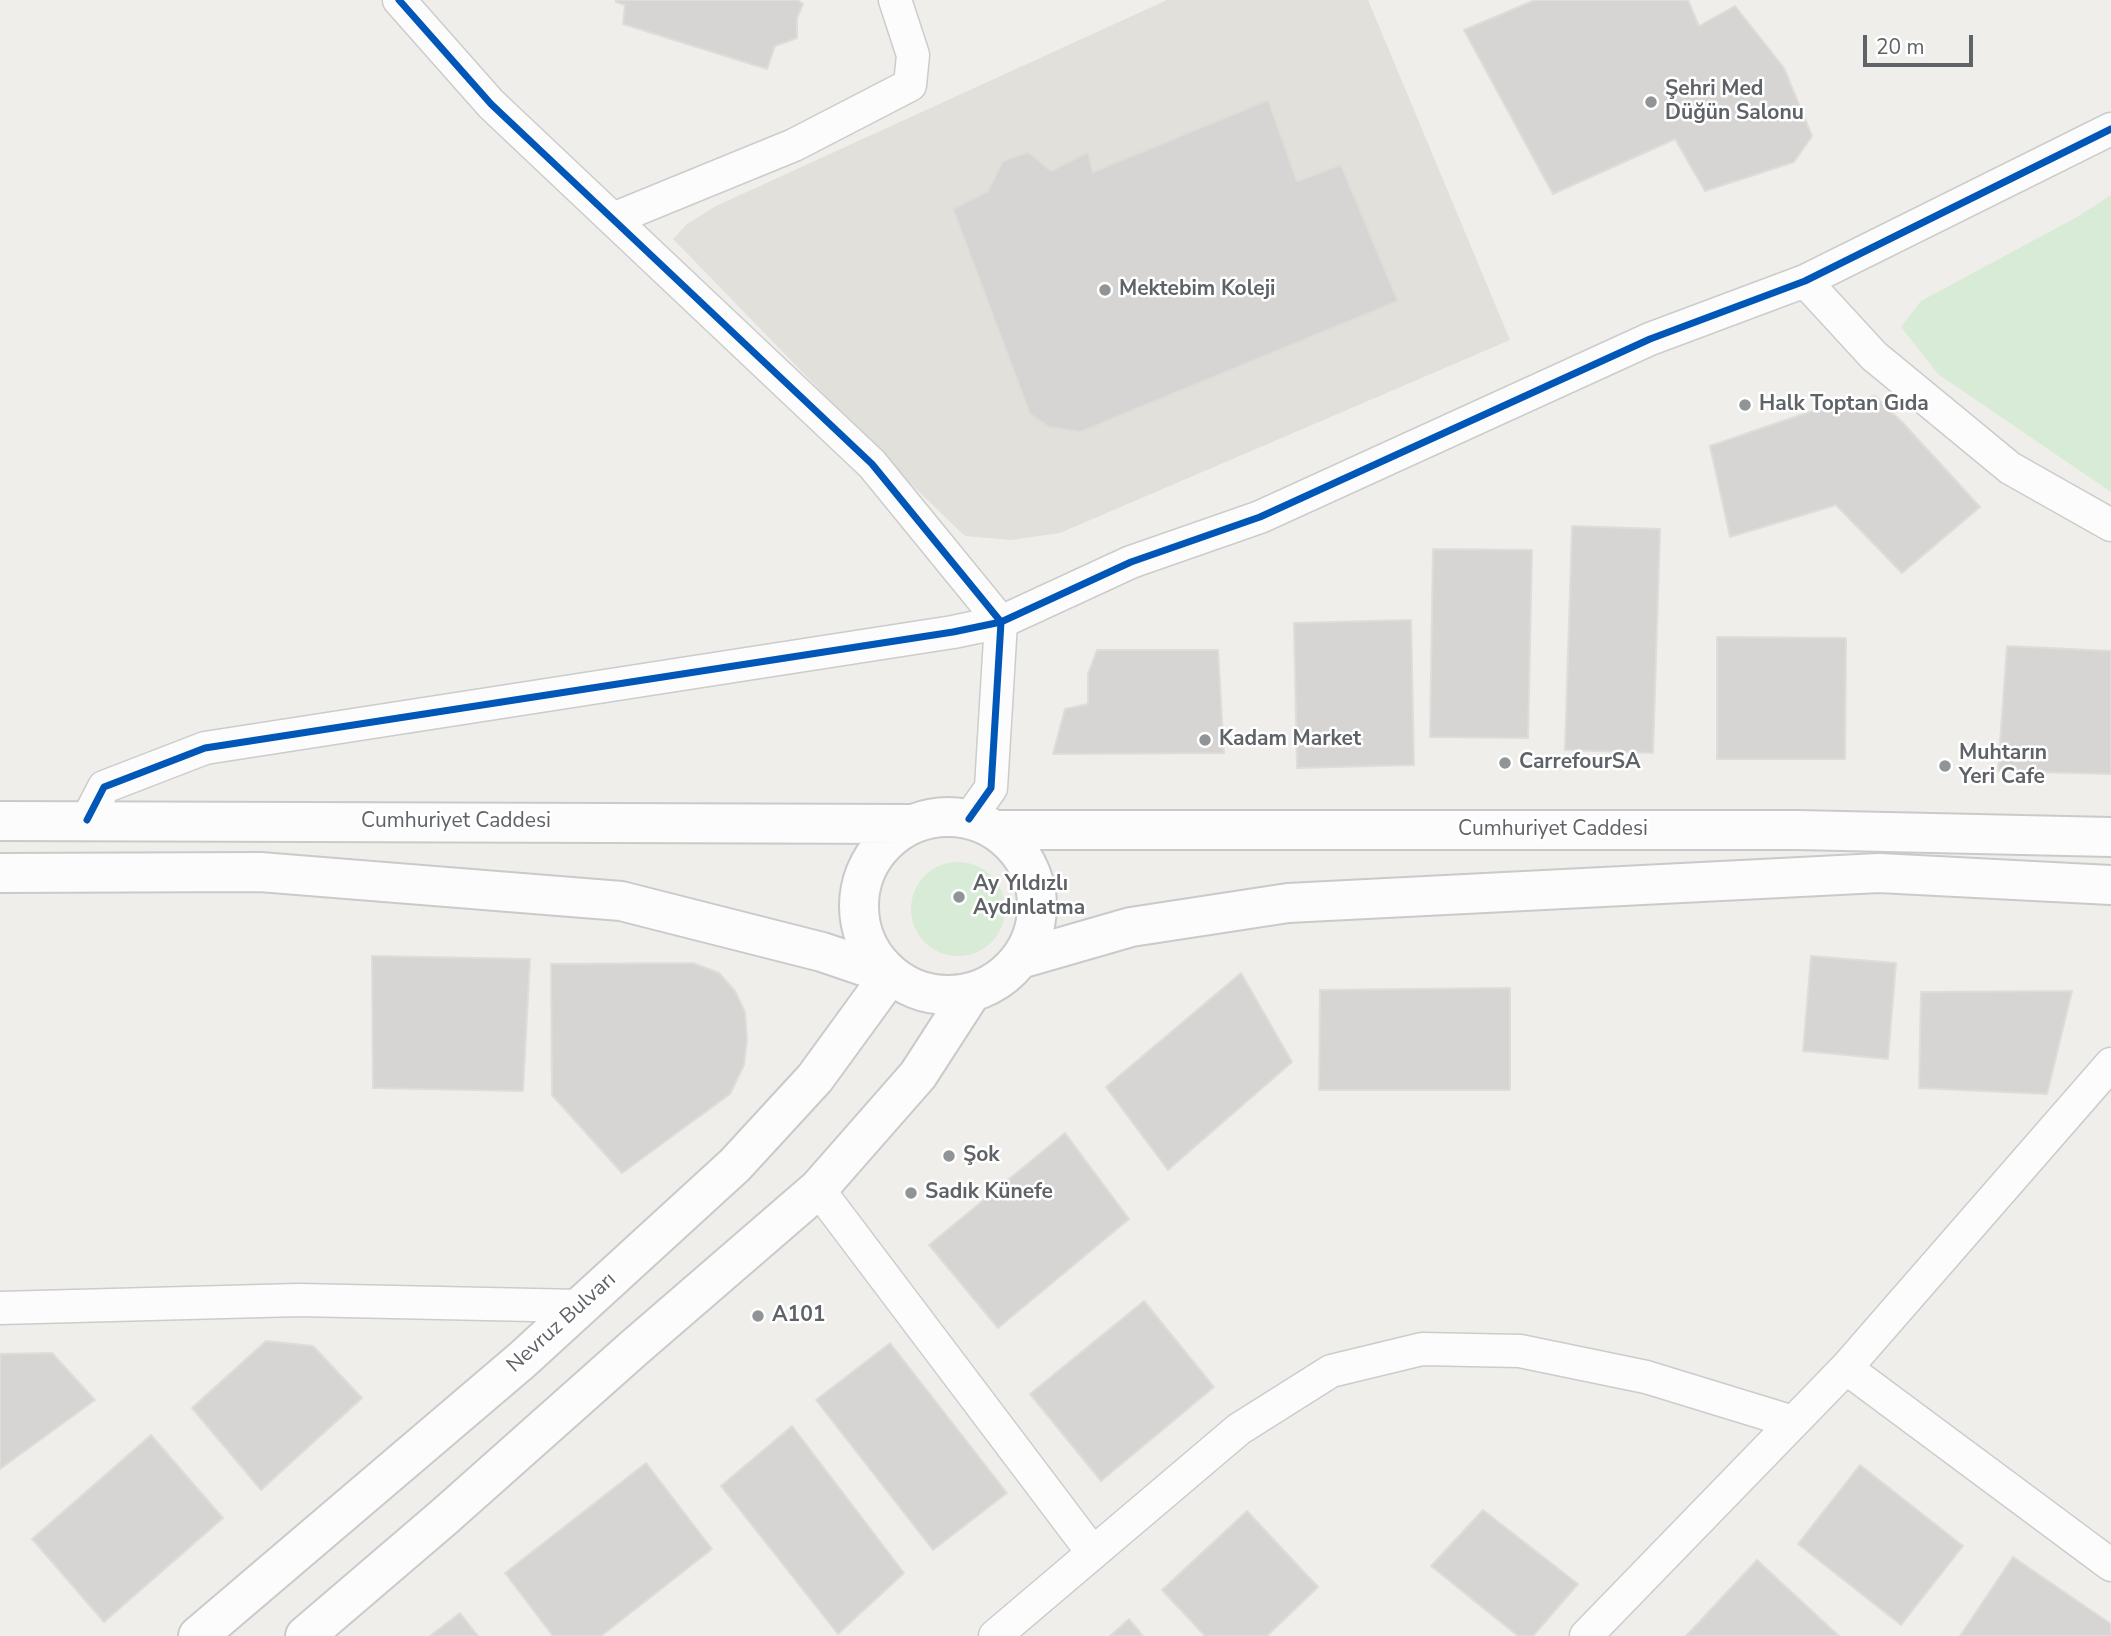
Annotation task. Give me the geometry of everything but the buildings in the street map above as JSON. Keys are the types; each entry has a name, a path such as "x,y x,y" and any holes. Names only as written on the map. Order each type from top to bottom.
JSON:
{"main road":[{"path":"0,873 261,872 621,901 822,952 890,975 915,990 943,996 971,993 998,980 1020,959 1033,933 1037,904 1032,875 1017,850 983,825 940,817 912,824 887,841 869,865 859,894 860,924 867,943 890,975"},
{"name":"Cumhuriyet Caddesi","path":"0,821 912,824"},
{"name":"Cumhuriyet Caddesi","path":"983,825 1798,830 2111,837"},
{"path":"1020,959 1131,927 1288,903 1879,873 2111,885"},
{"name":"Nevruz Bulvarı","path":"198,1636 522,1360 736,1165 816,1078 890,975"},
{"path":"305,1636 818,1189 918,1075 971,993"}],"street":[{"path":"398,0 491,104 872,464 1001,622 991,788 983,825"},
{"path":"613,219 794,145 909,85 913,55 895,0"},
{"path":"87,820 104,787 205,748 953,632 1001,622 1131,562 1260,517 1650,339 1805,281 2111,129"},
{"path":"1805,281 1874,356 2010,468 2111,525"},
{"path":"1586,1636 1846,1368 2111,1064"},
{"path":"818,1189 1093,1553"},
{"path":"0,1308 299,1300 581,1306"},
{"path":"995,1636 1239,1429 1331,1371 1422,1349 1520,1350 1646,1377 1793,1422"},
{"path":"1846,1368 2111,1564"}],"shaded area":[{"name":"Mektebim Koleji","path":"1167,0 1368,0 1510,340 1060,533 1011,540 965,536 673,239 687,224 716,206"}],"green space":[{"path":"2111,195 2111,492 1938,374 1901,327 1921,301 2077,217"},
{"path":"958,862 976,865 992,875 1002,891 1005,909 1002,927 992,943 976,953 958,956 940,953 924,943 914,927 911,909 914,891 924,875 940,865"}],"cycle path":[{"path":"399,0 491,104 872,464 1001,622 991,788 969,819"},
{"path":"87,820 104,787 205,748 953,632 1001,622 1131,562 1260,517 1650,339 1805,281 2111,129"}],"place":[{"name":"Şehri Med Düğün Salonu","path":"1651,102"},
{"name":"Mektebim Koleji","path":"1105,290"},
{"name":"Halk Toptan Gıda","path":"1745,405"},
{"name":"Kadam Market","path":"1205,740"},
{"name":"CarrefourSA","path":"1505,763"},
{"name":"Muhtarın Yeri Cafe","path":"1945,766"},
{"name":"Ay Yıldızlı Aydınlatma","path":"959,897"},
{"name":"Şok","path":"949,1156"},
{"name":"Sadık Künefe","path":"911,1193"},
{"name":"A101","path":"758,1316"}]}
